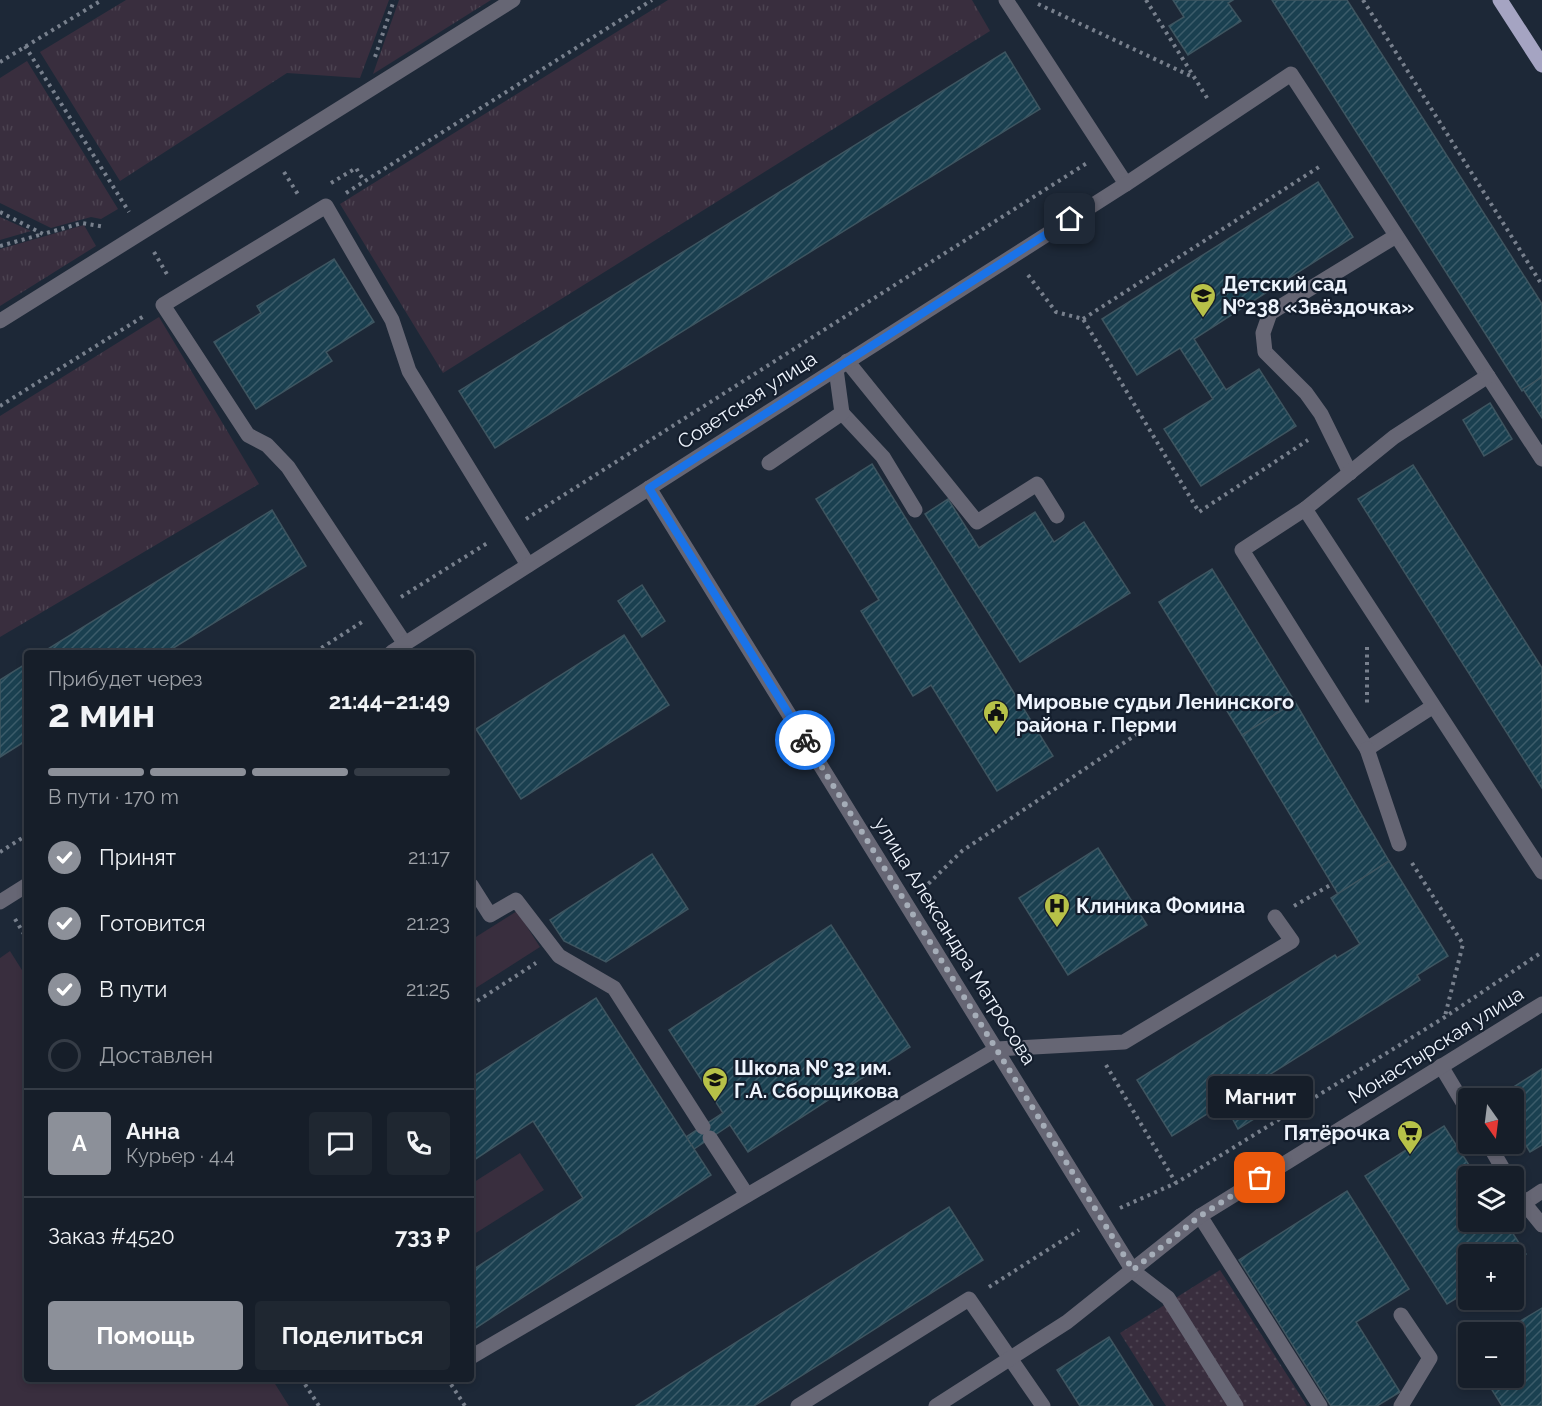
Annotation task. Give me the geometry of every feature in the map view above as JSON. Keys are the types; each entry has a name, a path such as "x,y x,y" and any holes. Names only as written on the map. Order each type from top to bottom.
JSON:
{"main road":[{"path":"1500,0 1542,65"}],"street":[{"path":"0,321 513,0"},
{"path":"1006,0 1126,184"},
{"name":"Советская улица","path":"395,650 1126,184 1291,74 1396,236"},
{"path":"405,644 288,467 267,445 248,435 163,305 326,206 392,320 409,370 528,565"},
{"path":"1350,473 1328,427 1306,393 1265,352 1263,333 1270,313 1396,236 1542,459"},
{"path":"842,365 842,413 883,457 915,510"},
{"path":"842,365 978,522 1037,484 1057,516"},
{"path":"1400,843 1367,749 1242,550 1305,509 1394,437 1488,376"},
{"path":"769,463 842,413"},
{"name":"улица Александра Матросова","path":"649,488 1133,1270 1168,1298 1236,1406"},
{"path":"1305,509 1432,707 1542,872"},
{"path":"1367,749 1432,707"},
{"path":"0,902 24,887"},
{"path":"474,890 490,915 516,900 559,956 614,988 747,1195"},
{"path":"474,1355 997,1049 1124,1042 1292,941 1275,917"},
{"name":"Монастырская улица","path":"936,1406 1067,1322 1200,1216 1542,1004"},
{"path":"1441,1066 1458,1094"},
{"path":"1542,1191 1524,1203 1542,1225"},
{"path":"1200,1216 1320,1406"},
{"path":"798,1406 969,1299 1043,1406"},
{"path":"1401,1315 1430,1358 1401,1406"}],"path":[{"path":"0,62 102,0"},
{"path":"362,95 394,0"},
{"path":"326,206 652,0"},
{"path":"1029,0 1195,78"},
{"path":"1146,0 1221,120"},
{"path":"1363,0 1542,285"},
{"path":"25,46 180,294"},
{"path":"318,650 1106,151"},
{"path":"272,152 302,201"},
{"path":"1083,319 1323,165 1328,174"},
{"path":"0,212 43,234"},
{"path":"0,246 82,223 142,232"},
{"path":"1015,254 1056,312 1083,319 1198,512 1328,427"},
{"path":"0,406 163,305"},
{"path":"1366,605 1367,705"},
{"path":"908,904 962,851 1158,720"},
{"path":"0,852 24,837"},
{"path":"1400,843 1463,944 1445,1017"},
{"path":"1275,917 1332,884"},
{"path":"474,1003 555,951"},
{"path":"969,1299 1100,1216 1176,1183 1445,1017 1542,952"},
{"path":"1094,1045 1176,1183"},
{"path":"304,1382 319,1406"},
{"path":"450,1382 465,1406"}],"green space":[{"path":"126,0 389,0 360,78 287,73 120,181 40,52"},
{"path":"399,0 491,0 373,74"},
{"path":"668,0 972,0 990,31 443,373 340,204"},
{"path":"27,61 118,209 101,219 91,217 51,228 0,203 0,78"},
{"path":"0,217 31,231 0,240"},
{"path":"84,225 96,246 0,306 0,249"},
{"path":"159,317 259,484 0,637 0,416"},
{"path":"517,911 540,947 474,989 474,938"},
{"path":"10,951 24,973 24,1382 274,1382 289,1406 0,1406 0,958"},
{"path":"520,1153 544,1190 474,1234 474,1182"},
{"path":"1220,1270 1307,1406 1166,1406 1120,1333"}],"building":[{"path":"1173,0 1233,0 1228,3 1241,21 1188,55 1169,26 1184,17"},
{"path":"1272,0 1347,0 1542,304 1542,377 1522,391"},
{"path":"1005,52 1040,109 495,448 459,391"},
{"path":"1318,182 1353,237 1194,339 1226,390 1259,369 1296,426 1201,486 1164,429 1213,399 1180,348 1137,375 1102,319"},
{"path":"334,259 374,322 326,352 332,361 256,409 214,342 261,313 257,306"},
{"path":"1542,377 1542,418 1523,389"},
{"path":"1490,403 1512,439 1484,456 1463,420"},
{"path":"872,464 1053,756 997,791 931,685 913,696 861,611 879,600 816,499"},
{"path":"1413,465 1542,668 1542,788 1358,499"},
{"path":"948,499 979,548 1035,512 1054,542 1084,522 1130,593 1020,662 925,514"},
{"path":"272,510 306,566 170,650 46,650"},
{"path":"1212,569 1295,702 1242,735 1159,602"},
{"path":"642,585 665,621 642,637 618,601"},
{"path":"624,635 669,705 521,799 476,729"},
{"path":"24,665 24,742 0,757 0,680"},
{"path":"1295,702 1389,861 1338,894 1242,735"},
{"path":"1098,848 1147,925 1068,975 1019,898"},
{"path":"652,854 688,909 606,962 564,941 550,920"},
{"path":"1389,861 1448,956 1417,975 1420,980 1172,1136 1137,1080 1335,955 1337,958 1360,944 1331,898"},
{"path":"831,925 910,1047 748,1152 730,1125 694,1149 686,1137 723,1113 669,1030"},
{"path":"596,998 711,1175 474,1329 474,1269 583,1198 533,1121 474,1160 474,1076"},
{"path":"1542,1069 1542,1145 1530,1152 1524,1142 1524,1088 1512,1088"},
{"path":"1263,1096 1270,1109 1238,1129 1231,1116"},
{"path":"1444,1126 1458,1148 1458,1154 1462,1154 1470,1166 1458,1166 1458,1232 1512,1232 1520,1244 1458,1244 1458,1297 1447,1304 1365,1176"},
{"path":"1347,1191 1409,1289 1356,1322 1400,1392 1377,1406 1331,1406 1239,1260"},
{"path":"949,1207 983,1260 754,1406 636,1406"},
{"path":"1542,1308 1542,1406 1502,1406 1491,1388 1524,1388 1524,1322 1519,1322"},
{"path":"1109,1337 1153,1406 1080,1406 1057,1370"}],"way so far":[{"path":"805,740 1133,1270 1200,1216 1260,1178"}],"place":[{"name":"Детский сад №238 «Звёздочка»","path":"1203,319"},
{"name":"Мировые судьи Ленинского района г. Перми","path":"996,736"},
{"name":"Клиника Фомина","path":"1057,929"},
{"name":"Школа № 32 им. Г.А. Сборщикова","path":"715,1103"},
{"name":"Пятёрочка","path":"1410,1156"},
{"name":"Магнит","path":"1260,1178"}],"route":[{"path":"805,740 649,488 1070,219"}]}
